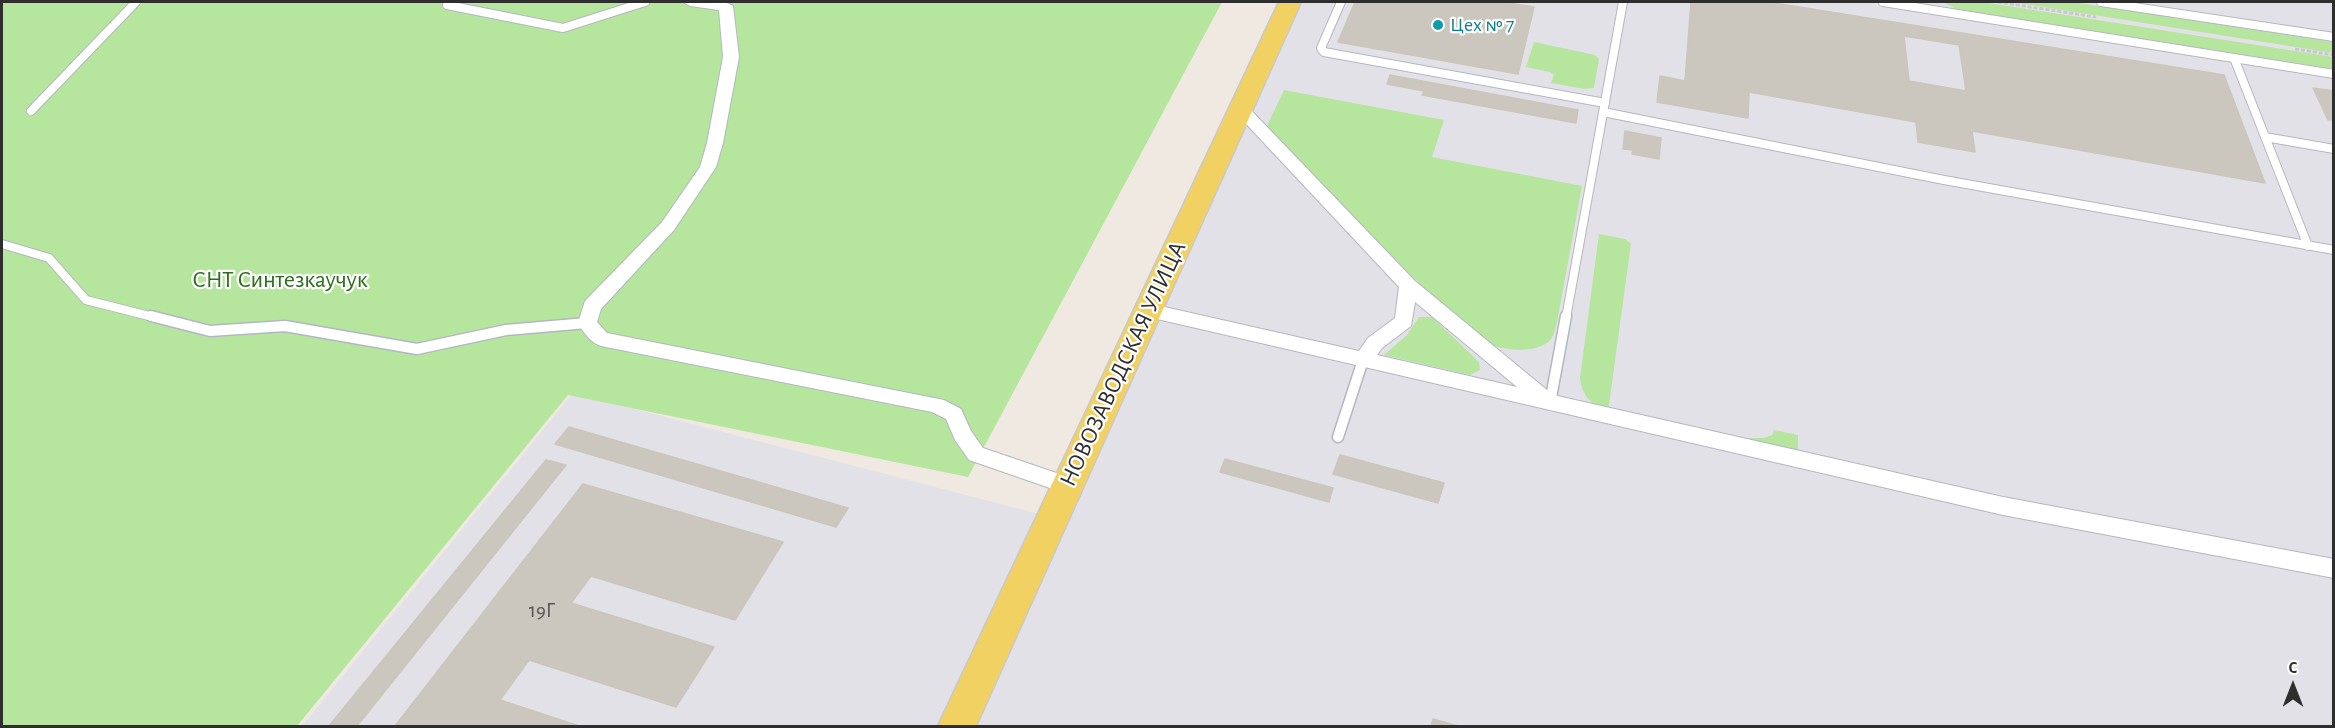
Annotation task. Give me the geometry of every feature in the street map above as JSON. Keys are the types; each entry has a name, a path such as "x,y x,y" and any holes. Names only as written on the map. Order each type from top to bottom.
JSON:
{"main road":[{"name":"НОВОЗАВОДСКАЯ УЛИЦА","path":"957,726 1290,2"}],"street":[{"path":"690,2 727,4 731,57 715,143 708,167 668,226 592,306 587,323 601,339 937,405 954,414 962,434 976,454 1067,485"},
{"path":"1240,108 1408,286 1550,404"},
{"path":"1363,360 1375,343 1404,321 1408,286"},
{"path":"1147,310 2002,506 2334,569"}],"lane":[{"path":"31,111 136,2"},
{"path":"447,5 563,28 645,2"},
{"path":"1341,2 1321,48 1324,52 1605,103"},
{"path":"1550,404 1623,2"},
{"path":"1883,2 1926,5 2334,74"},
{"path":"2101,2 2334,37"},
{"path":"2234,58 2308,246"},
{"path":"1603,112 1944,180 2334,250"},
{"path":"2265,137 2334,149"},
{"path":"2,244 49,258 86,300 210,331 285,326 417,349 506,330 587,323"},
{"path":"1338,437 1363,360"}],"shaded area":[{"path":"1296,2 2333,2 2333,726 957,726 1067,485"},
{"path":"573,393 1047,516 950,726 302,726"}],"green space":[{"name":"СНТ Синтезкаучук","path":"2,2 1222,2 968,477 568,395 297,726 2,726"},
{"path":"1943,2 1983,2 2333,57 2333,69 1956,9"},
{"path":"2012,2 2073,2 2333,42 2333,53"},
{"path":"1534,42 1595,55 1599,59 1594,88 1584,89 1551,83 1554,75 1550,72 1526,67"},
{"path":"1284,90 1444,120 1432,157 1582,186 1557,322 1550,340 1542,346 1527,349 1496,346 1468,329 1446,309 1269,134 1267,126"},
{"path":"1599,234 1625,239 1631,244 1608,412 1589,399 1583,390 1580,378"},
{"path":"1419,317 1432,317 1479,362 1480,370 1470,375 1384,355 1407,335"},
{"path":"1774,430 1798,435 1798,452 1742,438 1764,438 1772,435"}],"building":[{"name":"Цех № 7","path":"1355,2 1501,2 1534,7 1518,74 1338,42"},
{"path":"1691,2 1768,2 2224,75 2265,183 1972,131 1975,152 1918,142 1916,122 1749,92 1748,118 1657,102 1660,76 1685,81","holes":["1904,36 1959,45 1966,91 1909,81"]},
{"path":"1390,75 1578,110 1576,123 1422,95 1424,91 1387,84"},
{"path":"2313,88 2334,91 2334,120 2328,120"},
{"path":"1625,131 1661,138 1659,159 1632,154 1633,150 1623,149"},
{"path":"569,427 848,508 836,527 555,444"},
{"path":"1340,455 1444,483 1438,503 1333,474"},
{"path":"1225,459 1333,488 1329,502 1220,472"},
{"path":"546,460 566,465 357,726 329,726"},
{"path":"583,484 783,542 735,620 591,576 571,603 714,647 676,707 529,660 500,700 579,726 395,726"},
{"path":"1433,719 1458,726 1431,726"}],"place":[{"name":"Цех № 7","path":"1438,25"}]}
